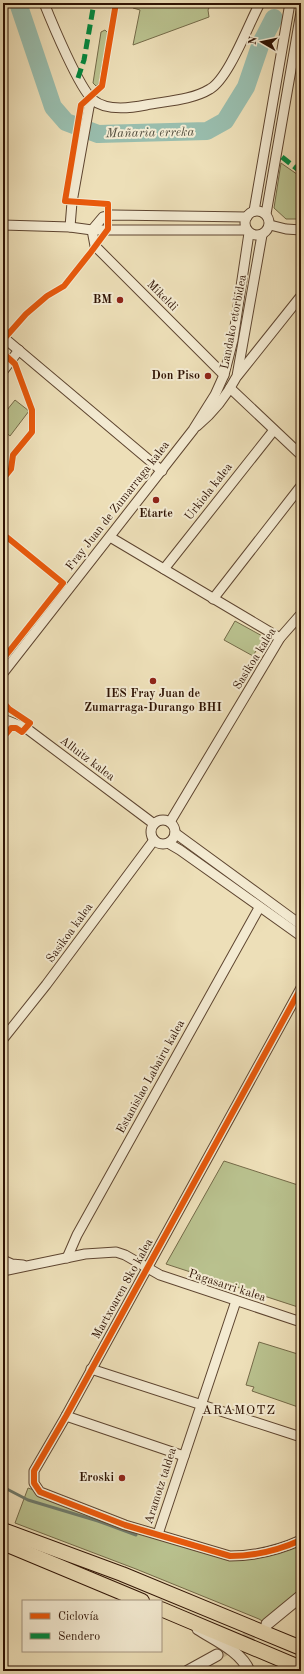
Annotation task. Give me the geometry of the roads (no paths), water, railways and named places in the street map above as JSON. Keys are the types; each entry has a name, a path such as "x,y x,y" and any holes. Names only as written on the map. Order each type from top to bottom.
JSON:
{"main road":[{"path":"8,1538 140,1600"},
{"path":"8,1538 122,1574 301,1648"},
{"path":"167,1612 301,1668"}],"street":[{"path":"44,3 90,103 72,202 70,227"},
{"path":"90,103 117,107 139,106 197,95 212,88 226,72 260,3"},
{"path":"92,230 103,217 113,215 246,217 254,211 290,3"},
{"path":"3,225 70,227 92,230 248,231 258,236 266,233 270,225 266,214 298,49 301,12"},
{"path":"288,14 291,18 288,39 298,49"},
{"path":"254,211 266,214"},
{"path":"246,217 245,221 248,231"},
{"path":"270,225 286,229 301,230"},
{"name":"Mikeldi","path":"92,230 95,246 224,374"},
{"name":"Landako etorbidea","path":"193,430 215,395 224,374 233,340 248,231"},
{"name":"Landako etorbidea","path":"193,430 207,418 230,388 237,376 262,235"},
{"path":"237,376 301,296"},
{"path":"3,337 162,471"},
{"path":"3,371 19,350"},
{"path":"230,388 301,455"},
{"name":"Fray Juan de Zumarraga kalea","path":"3,673 193,430"},
{"name":"Urkiola kalea","path":"164,569 274,430"},
{"path":"213,599 301,486"},
{"path":"110,537 213,599 268,629 280,638"},
{"name":"Sasikoa kalea","path":"170,822 280,638 301,614"},
{"name":"Alluitz kalea","path":"3,719 26,728 154,824"},
{"path":"164,820 170,822 173,825 175,833 173,839 168,843 160,844 154,840 151,830 154,824 164,820"},
{"path":"175,833 301,924"},
{"name":"Sasikoa kalea","path":"3,1038 46,985 154,840"},
{"path":"168,843 301,936"},
{"name":"Estanislao Labairu kalea","path":"67,1258 77,1235 259,908"},
{"name":"Martxoaren 8ko kalea","path":"158,1534 91,1513 40,1492 34,1483 34,1471 148,1269 301,988"},
{"name":"Pagasarri kalea","path":"3,1271 15,1270 25,1266 67,1258 103,1252 116,1252 125,1255 148,1269 175,1281 301,1322"},
{"path":"3,1260 12,1264 25,1266"},
{"path":"201,1405 236,1301"},
{"path":"91,1369 301,1437"},
{"name":"Aramotz taldea","path":"201,1405 158,1534 230,1556 247,1556 290,1545 301,1540"},
{"path":"66,1416 184,1456"},
{"path":"267,1624 301,1596"},
{"path":"167,1612 234,1652 246,1664 249,1671"},
{"path":"188,1671 218,1655"}],"waterway":[{"name":"Mañaria erreka","path":"18,3 53,107 66,122 98,134 207,131 225,121 246,87 261,43 274,18"},
{"path":"3,1487 28,1500 98,1521 136,1535"}],"tunnel":[{"path":"217,1655 263,1627"}],"place":[{"name":"BM","path":"120,300"},
{"name":"Don Piso","path":"208,376"},
{"name":"Etarte","path":"156,500"},
{"name":"IES Fray Juan de Zumarraga-Durango BHI","path":"153,681"},
{"name":"Eroski","path":"122,1478"}],"district":[{"name":"ARAMOTZ","path":"239,1410"}]}
